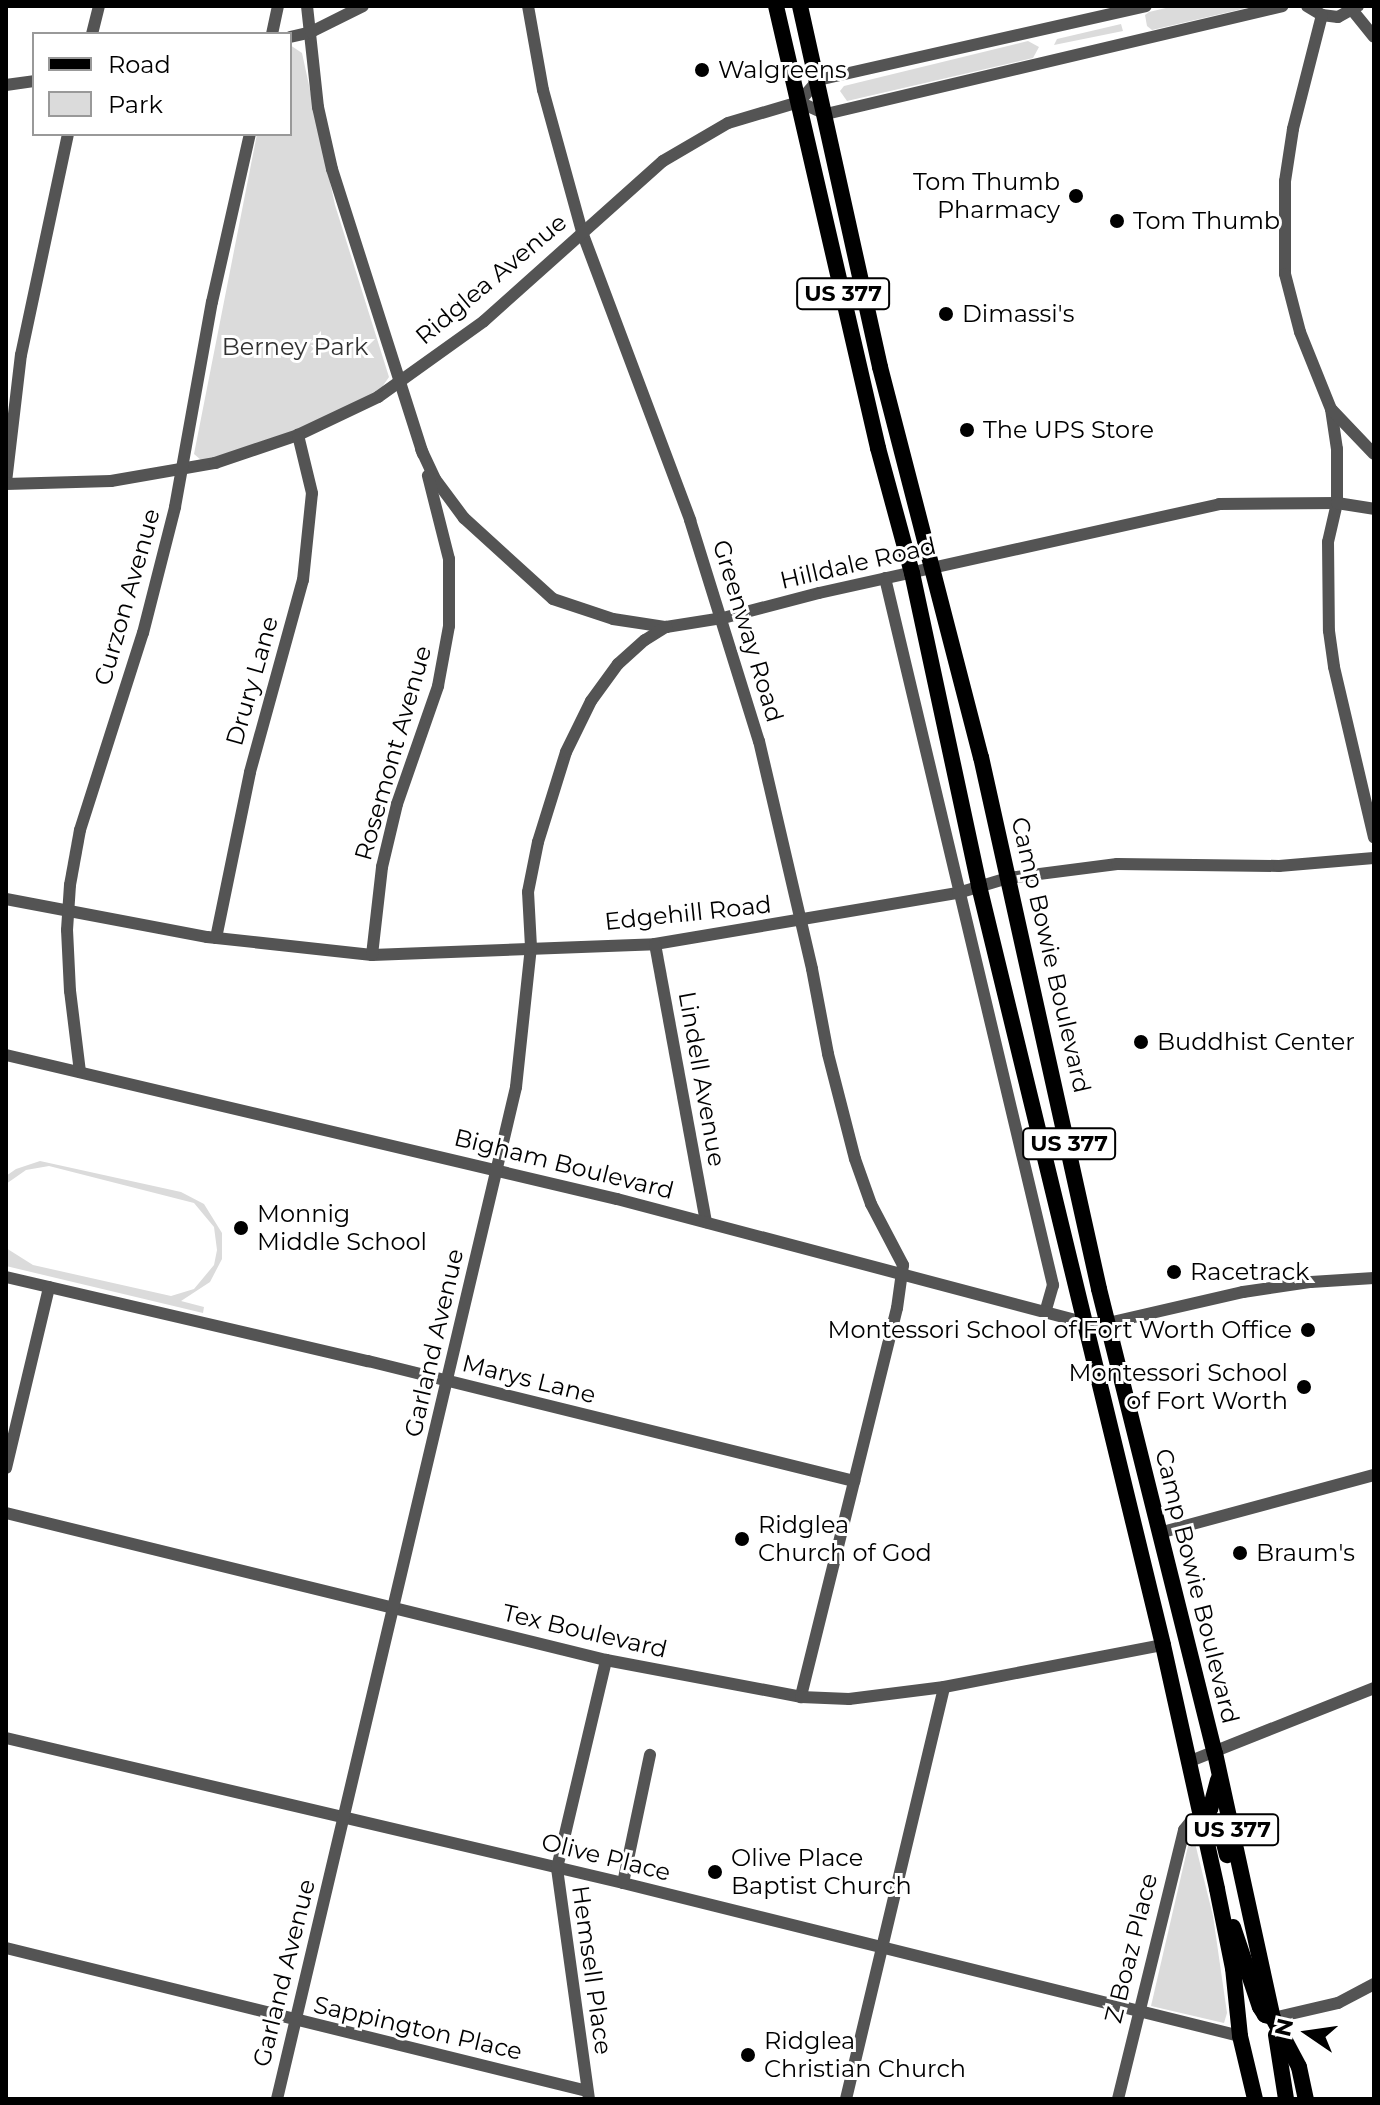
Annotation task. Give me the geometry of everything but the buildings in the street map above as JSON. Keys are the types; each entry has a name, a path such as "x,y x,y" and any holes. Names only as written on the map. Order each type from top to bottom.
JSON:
{"main road":[{"name":"Camp Bowie Boulevard","path":"776,6 912,573 979,886 1037,1113 1163,1645 1217,1889 1233,1968 1240,2036 1255,2099"},
{"name":"Camp Bowie Boulevard","path":"800,6 880,367 934,568 1008,878 1108,1323 1215,1753 1273,2018 1299,2067 1306,2099"},
{"path":"847,311 862,314 880,367"},
{"path":"1037,1113 1061,1106"},
{"path":"1138,1539 1159,1533"},
{"path":"1163,1645 1185,1639"},
{"path":"1219,1772 1210,1809 1201,1821 1221,1831 1237,1891 1243,1907 1252,1914"},
{"path":"1217,1889 1260,2007 1265,2015 1273,2018 1286,2099"},
{"path":"1240,2036 1245,2099"}],"street":[{"path":"92,32 99,6"},
{"path":"272,32 278,6"},
{"name":"Rosemont Avenue","path":"307,6 318,107 332,169 421,449 449,559 449,626 438,686 397,804 382,867 372,955"},
{"path":"292,37 311,32 363,6"},
{"name":"Greenway Road","path":"528,6 543,90 582,232 723,618 759,741 828,1054 855,1159 871,1204 903,1265 902,1274"},
{"path":"1146,6 818,80 799,102 826,114 1282,6"},
{"path":"1307,6 1322,15 1338,17 1356,8 1374,37"},
{"path":"1322,15 1293,129 1285,181 1285,274 1296,318 1331,409 1337,449 1337,503 1328,542 1329,631 1334,667 1374,837"},
{"path":"6,85 32,81"},
{"name":"Ridglea Avenue","path":"6,483 111,481 182,471 225,461 298,435 378,397 484,321 663,161 738,119 799,102"},
{"path":"6,483 21,355 68,136"},
{"name":"Curzon Avenue","path":"80,1072 70,991 68,912 80,830 143,633 182,471 212,302 250,136"},
{"path":"1331,409 1374,454"},
{"name":"Drury Lane","path":"216,938 250,772 303,580 312,493 298,435"},
{"name":"Hilldale Road","path":"421,449 435,479 464,518 553,599 613,619 666,627 723,618 885,578 1219,504 1337,503 1374,509"},
{"path":"885,578 1053,1285 1045,1313"},
{"name":"Garland Avenue","path":"277,2099 395,1608 520,1064 531,947 528,892 538,842 566,752 591,701 618,664 645,640 666,627"},
{"name":"Edgehill Road","path":"6,899 216,938 372,955 655,944 958,893 1008,878 1131,864 1279,866 1374,858"},
{"name":"Lindell Avenue","path":"655,944 706,1222"},
{"name":"Bigham Boulevard","path":"6,1055 706,1222 1085,1323 1108,1323 1243,1292 1311,1282 1374,1278"},
{"path":"801,1697 902,1274"},
{"name":"Marys Lane","path":"6,1277 854,1481"},
{"path":"6,1468 49,1287"},
{"path":"1159,1533 1374,1475"},
{"name":"Tex Boulevard","path":"6,1513 606,1660 801,1697 849,1699 944,1687 1163,1645"},
{"name":"Hemsell Place","path":"588,2095 557,1868 606,1660"},
{"path":"846,2099 944,1687"},
{"path":"1188,1762 1374,1688"},
{"name":"Olive Place","path":"6,1738 623,1883 1240,2036"},
{"path":"623,1883 650,1755"},
{"name":"Z Boaz Place","path":"1118,2099 1184,1830 1191,1821 1201,1821"},
{"name":"Sappington Place","path":"6,1948 588,2095"},
{"path":"1273,2018 1338,2003 1374,1984"}],"green space":[{"path":"1174,6 1255,6 1152,30 1147,26 1145,15 1149,12"},
{"path":"1121,24 1123,31 1054,45 1057,39"},
{"path":"1028,41 1039,47 1033,58 847,101 840,91 844,86"},
{"name":"Berney Park","path":"292,46 302,53 335,205 389,377 380,390 329,418 221,458 201,460 194,454 257,136 292,136"},
{"path":"40,1161 181,1192 204,1204 222,1233 222,1259 210,1282 181,1301 204,1307 203,1313 6,1266 6,1248 33,1265 171,1296 194,1289 214,1265 217,1250 214,1227 194,1203 49,1166 26,1170 6,1184 6,1176 16,1169"},
{"path":"1195,1843 1213,1916 1227,2013 1224,2023 1151,2006 1188,1846"}],"place":[{"name":"Walgreens","path":"702,70"},
{"name":"Tom Thumb Pharmacy","path":"1076,196"},
{"name":"Tom Thumb","path":"1117,221"},
{"name":"Dimassi's","path":"946,314"},
{"name":"The UPS Store","path":"967,430"},
{"name":"Buddhist Center","path":"1141,1042"},
{"name":"Monnig Middle School","path":"241,1228"},
{"name":"Racetrack","path":"1174,1272"},
{"name":"Montessori School of Fort Worth Office","path":"1308,1330"},
{"name":"Montessori School of Fort Worth","path":"1304,1387"},
{"name":"Ridglea Church of God","path":"742,1539"},
{"name":"Braum's","path":"1240,1553"},
{"name":"Olive Place Baptist Church","path":"715,1872"},
{"name":"Ridglea Christian Church","path":"748,2055"}]}
